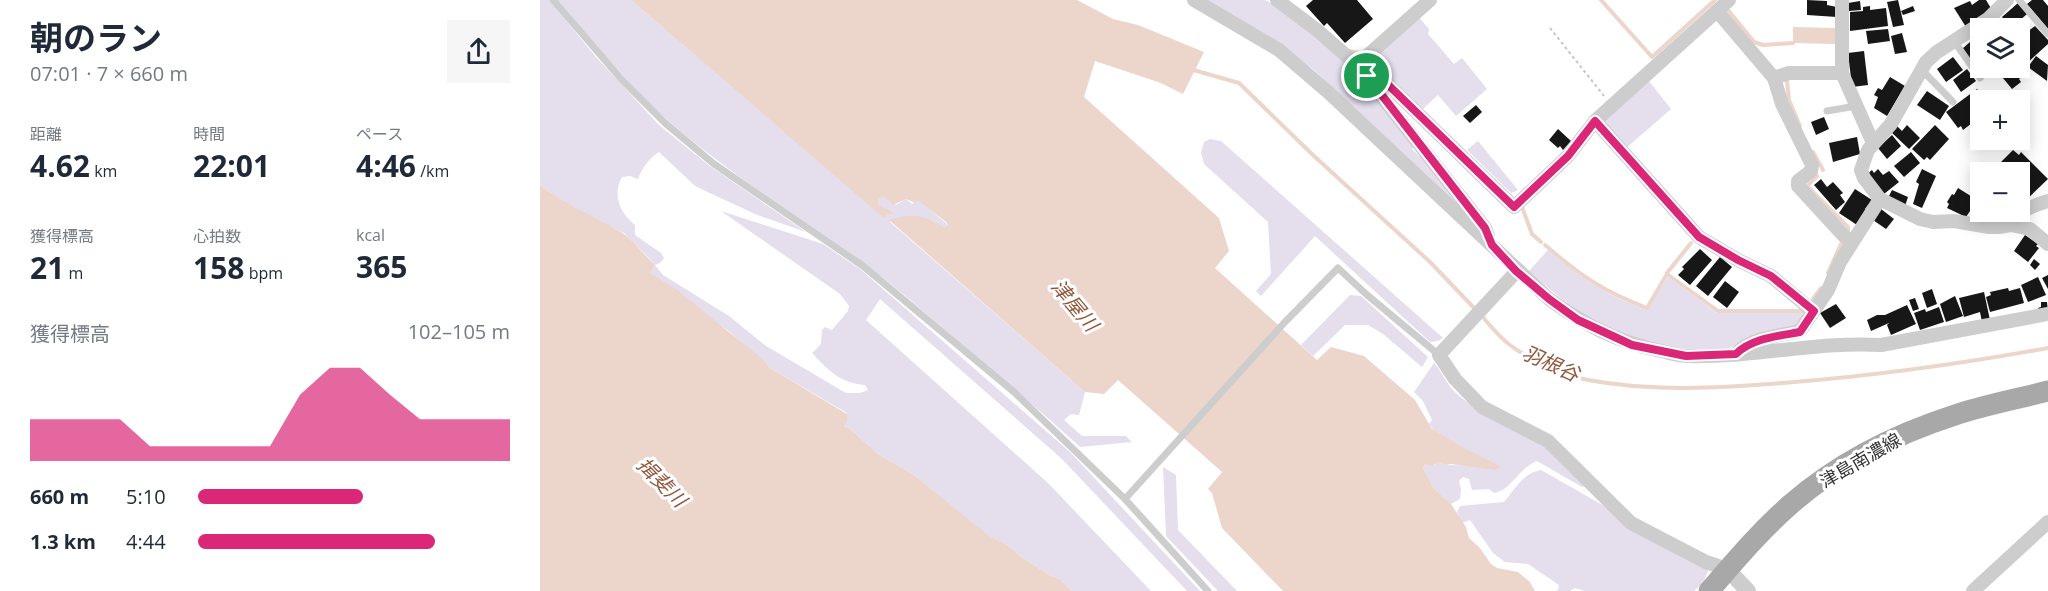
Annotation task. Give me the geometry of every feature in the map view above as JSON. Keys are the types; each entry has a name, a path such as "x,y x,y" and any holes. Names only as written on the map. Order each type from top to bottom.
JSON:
{"main road":[{"name":"津島南濃線","path":"1709,591 1757,536 1791,503 1823,479 1869,451 1906,433 1957,414 2048,392"}],"street":[{"path":"1194,0 1279,50 1337,100 1492,245"},
{"path":"1357,65 1430,0"},
{"path":"1367,76 1377,74 1514,207 1568,156 1595,121 1729,0"},
{"path":"1842,0 1842,74 1873,143"},
{"path":"2007,0 1988,19 1937,52 1926,62 1891,124 1868,150 1861,170 1864,178 1880,199 1920,219 1932,222 1954,221 1989,227 2011,225 2030,229 2048,244"},
{"path":"1286,2 1367,76 1485,228 1492,245 1512,275 1578,320 1632,345 1686,356 1857,343 1881,345 2048,314"},
{"path":"1717,11 1774,78 1782,104 1812,165 1811,171 1798,181 1798,186 1852,242"},
{"path":"1774,78 1788,73 1842,74"},
{"path":"1595,121 1699,237 1771,276 1814,311"},
{"path":"1736,354 1743,347 1756,341 1800,332 1828,290 1840,262 1880,199"},
{"path":"2011,225 2017,214 2048,201"},
{"path":"1512,275 1443,350 1455,379 1482,407 1548,441 1631,523 1706,562 1727,569 1748,591"},
{"path":"1973,591 2048,522"}],"lane":[{"path":"553,0 622,80 665,123 714,164 863,266 1014,392 1125,499 1208,591"},
{"path":"2019,0 2048,34"},
{"path":"1954,41 1970,64"},
{"path":"1922,70 1953,102"},
{"path":"1827,111 1856,106"},
{"path":"1125,499 1284,323 1338,268 1366,294 1443,350"}],"path":[{"path":"1550,28 1612,105"}],"shaded area":[{"path":"540,0 549,0 595,56 659,125 711,167 806,232 755,214 695,186 659,152 646,164 638,179 630,176 622,177 618,197 625,215 635,225 635,235 661,253 664,258 655,265 663,275 729,316 766,346 846,393 860,393 868,390 865,385 849,382 835,375 812,353 821,344 822,330 825,327 832,330 848,311 849,306 840,294 721,211 823,244 860,269 1070,452 1200,591 1187,591 1062,459 880,299 866,320 1048,483 1151,591 1072,591 1060,579 1051,576 1007,545 988,536 914,475 878,454 843,425 847,413 770,368 765,361 730,332 649,273 655,264 624,233 567,205 540,185"},
{"path":"556,0 631,0 884,217 892,214 890,210 879,205 878,199 884,195 896,205 906,199 912,204 918,199 948,225 944,227 929,219 893,219 890,222 1085,392 1079,415 1071,414 1064,420 1082,436 1126,436 1132,442 1080,447 885,279 742,179 671,123 626,79"},
{"path":"1201,0 1265,0 1315,35 1354,69 1416,144 1412,149 1435,171 1478,223 1314,70 1281,45"},
{"path":"1417,15 1429,29 1428,34 1454,64 1462,58 1487,89 1456,116 1438,95 1423,109 1379,66 1369,61"},
{"path":"1648,80 1671,109 1625,149 1602,120"},
{"path":"1210,139 1221,141 1443,338 1430,342 1315,236 1261,296 1256,291 1271,274 1268,222 1204,164 1201,152 1204,142"},
{"path":"1478,141 1518,190 1511,193 1467,150"},
{"path":"1548,250 1594,285 1647,310 1668,277 1717,313 1804,313 1806,315 1795,330 1750,339 1726,349 1676,348 1653,344 1630,337 1587,316 1529,271"},
{"path":"1350,295 1361,296 1428,357 1422,367 1383,334 1368,325 1345,325 1313,356 1301,345"},
{"path":"1434,363 1453,390 1466,401 1545,446 1586,485 1582,487 1537,461 1524,469 1506,488 1494,493 1489,489 1472,490 1469,479 1463,477 1459,481 1460,499 1451,504 1433,487 1423,468 1425,464 1434,465 1440,462 1446,465 1500,466 1451,442 1429,424 1432,420 1423,401 1414,392"},
{"path":"1163,467 1176,475 1178,530 1237,591 1218,591 1166,536"},
{"path":"1541,470 1613,511 1628,529 1709,569 1703,583 1694,591 1585,591 1575,588 1570,591 1555,591 1558,590 1559,585 1528,564 1505,562 1493,553 1470,520 1462,523 1457,512 1460,506 1504,502 1524,478"}],"water":[{"name":"津屋川","path":"631,0 1077,0 1113,19 1138,25 1204,52 1183,94 1161,83 1095,61 1084,97 1219,218 1229,251 1215,268 1317,360 1331,347 1364,356 1415,400 1432,429 1500,466 1496,470 1446,465 1440,462 1431,466 1425,464 1423,468 1433,487 1451,504 1466,527 1469,538 1479,547 1491,564 1497,568 1518,572 1530,582 1535,591 1283,591 1222,528 1212,493 1208,489 1222,472 1118,380 1104,394 1085,392 889,220 917,216 944,227 948,225 946,222 918,200 915,203 906,199 893,205 884,196 878,199 879,205 893,214 887,214 884,218"},
{"path":"1793,27 1836,28 1835,44 1793,43"},
{"name":"揖斐川","path":"540,185 559,199 626,235 655,264 650,273 677,290 765,361 770,368 847,414 844,426 878,454 914,475 989,536 1007,545 1051,576 1060,579 1072,591 540,591"}],"building":[{"path":"1313,0 1357,0 1373,19 1345,43 1327,23 1324,26 1306,6"},
{"path":"1807,0 1827,1 1827,5 1837,7 1837,17 1807,15"},
{"path":"1898,0 1904,25 1893,27 1887,2"},
{"path":"1979,0 1986,0 1992,10 1980,18 1970,18 1970,24 1966,27 1954,8 1970,1 1972,5"},
{"path":"2032,0 2043,0 2048,6 2048,29 2027,4"},
{"path":"1860,1 1861,10 1849,11 1848,3"},
{"path":"2018,3 2027,14 2022,18 2002,17"},
{"path":"1870,6 1870,10 1886,8 1888,26 1850,31 1850,12 1863,11 1863,7"},
{"path":"1913,6 1915,11 1903,15 1901,11"},
{"path":"2035,26 2048,40 2048,44 2030,60 2030,30"},
{"path":"1888,29 1890,41 1868,44 1866,31"},
{"path":"1902,33 1907,52 1895,54 1891,36"},
{"path":"1970,42 1970,59 1962,49"},
{"path":"1864,51 1868,85 1852,87 1848,53"},
{"path":"2036,56 2048,65 2047,81 2030,68 2030,64"},
{"path":"1953,57 1963,70 1946,82 1937,69"},
{"path":"1967,69 1970,78 1976,81 1961,92 1953,80"},
{"path":"1890,77 1905,86 1887,116 1874,108 1878,97 1874,95 1878,88 1882,90"},
{"path":"2003,78 2020,78 2021,82 2012,89"},
{"path":"1927,91 1949,106 1940,120 1917,105"},
{"path":"1970,94 1970,125 1963,130 1961,126 1958,128 1946,112"},
{"path":"1476,105 1482,112 1470,123 1463,116"},
{"path":"1824,117 1829,129 1816,135 1811,122"},
{"path":"1896,125 1902,131 1907,125 1920,138 1909,149 1890,131"},
{"path":"1935,125 1949,139 1930,160 1927,157 1924,160 1912,149"},
{"path":"1558,129 1571,141 1563,150 1549,140"},
{"path":"1892,135 1901,146 1887,159 1878,148"},
{"path":"1857,137 1860,154 1833,162 1829,143"},
{"path":"2013,150 2019,155 2021,152 2048,179 2030,196 2030,162 2001,162"},
{"path":"1911,152 1920,163 1904,177 1894,166"},
{"path":"1878,169 1883,175 1889,171 1899,182 1884,194 1867,174 1872,170 1874,173"},
{"path":"1922,169 1936,176 1922,208 1913,204 1919,184 1916,182"},
{"path":"1821,179 1827,187 1833,182 1843,193 1840,195 1845,202 1836,210 1814,185"},
{"path":"1958,188 1970,196 1970,211 1966,217 1947,208 1949,204 1947,202 1952,194 1954,195"},
{"path":"1855,189 1872,200 1857,225 1839,213"},
{"path":"1892,190 1908,197 1905,206 1888,198"},
{"path":"1881,209 1894,219 1886,229 1873,220"},
{"path":"2025,235 2038,244 2036,246 2039,248 2028,262 2014,251"},
{"path":"1700,249 1712,260 1690,285 1678,275 1684,269 1682,267"},
{"path":"1720,257 1732,267 1708,296 1696,286"},
{"path":"2034,259 2040,264 2035,270 2030,265"},
{"path":"2048,275 2048,289 2042,278"},
{"path":"2038,277 2046,295 2028,302 2021,285"},
{"path":"1725,281 1739,292 1727,308 1713,297"},
{"path":"2008,288 2009,291 2020,288 2024,303 1990,312 1986,297 1991,295 1990,292"},
{"path":"1932,289 1937,304 1927,308 1922,293"},
{"path":"1984,292 1990,320 1982,322 1980,312 1964,317 1959,298"},
{"path":"1955,296 1963,316 1946,322 1940,304"},
{"path":"1915,298 1919,309 1913,311 1909,300"},
{"path":"2041,302 2047,302 2048,312 2039,313 2038,308 2041,307"},
{"path":"1836,304 1846,318 1830,328 1820,313"},
{"path":"1907,305 1916,324 1891,335 1887,325 1889,323 1871,331 1867,320"},
{"path":"1939,307 1944,322 1920,330 1914,313 1925,309 1926,312"}],"waterway":[{"path":"1601,0 1652,57 1715,0"},
{"path":"1728,10 1754,42 1763,45 1793,43"},
{"path":"1349,51 1359,53"},
{"name":"羽根谷","path":"1190,69 1239,83 1314,156 1430,262 1476,310"},
{"path":"1787,81 1789,100 1800,126"},
{"path":"1813,152 1823,170"},
{"path":"1817,176 1807,186 1848,227 1848,232"},
{"path":"1522,207 1532,234 1541,242"},
{"path":"1667,273 1691,243"},
{"path":"1828,273 1841,244"},
{"path":"1545,245 1593,282 1647,308 1667,274 1718,311 1803,311"},
{"path":"1813,299 1821,288"},
{"name":"羽根谷","path":"1481,315 1510,345 1527,356 1568,375 1612,384 1661,388 1759,385 1816,380 1916,369 2048,348"}],"route":[{"path":"1377,74 1514,207 1568,156 1595,121 1699,237 1771,276 1814,311 1800,332 1756,341 1743,347 1736,354 1686,356 1632,345 1578,320 1516,271 1492,245 1485,228 1367,76 1377,74"}]}
